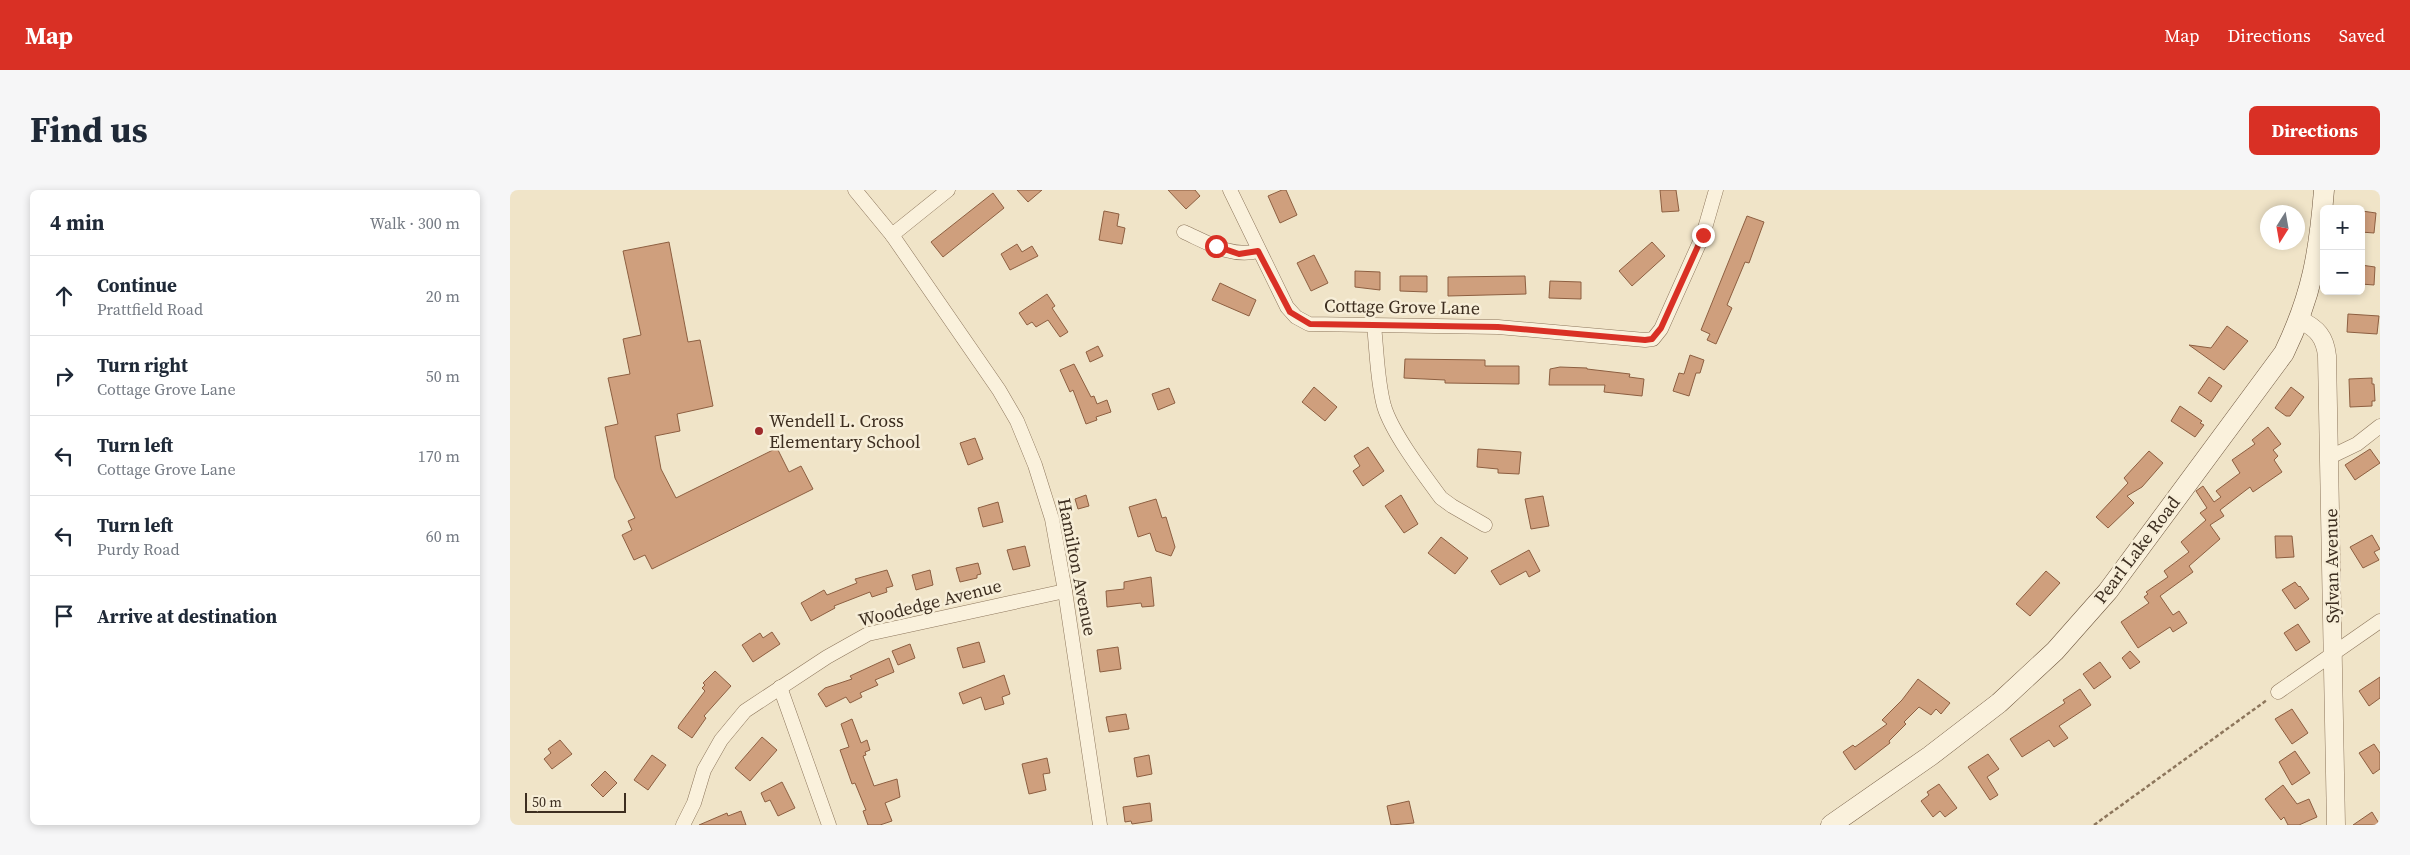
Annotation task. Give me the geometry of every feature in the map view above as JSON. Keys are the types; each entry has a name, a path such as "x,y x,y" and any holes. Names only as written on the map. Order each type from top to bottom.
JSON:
{"main road":[{"name":"Pearl Lake Road","path":"1831,825 1930,756 1999,702 2055,651 2108,591 2255,395 2284,353 2300,320 2313,279 2324,190"}],"street":[{"name":"Hamilton Avenue","path":"856,190 892,235 999,390 1017,421 1035,465 1052,519 1065,591 1100,825"},
{"path":"892,235 948,190"},
{"name":"Cottage Grove Lane","path":"1230,190 1258,251 1287,307 1296,317 1317,325 1498,327 1551,330 1638,340 1652,339 1661,328 1703,235 1716,190"},
{"path":"1184,232 1231,252 1246,254 1258,251"},
{"name":"Sylvan Avenue","path":"2300,320 2320,333 2325,343 2330,457 2336,825"},
{"path":"1374,326 1380,386 1385,407 1393,426 1441,498 1486,525"},
{"path":"2330,457 2356,444 2380,426"},
{"name":"Woodedge Avenue","path":"684,825 694,803 704,770 721,740 745,711 827,656 868,634 1065,591"},
{"path":"2278,692 2334,655 2380,621"},
{"path":"780,687 829,825"}],"path":[{"path":"2094,825 2278,692"}],"building":[{"path":"1017,190 1042,190 1028,202"},
{"path":"1168,190 1195,190 1200,196 1186,209"},
{"path":"1286,190 1297,215 1280,223 1268,196"},
{"path":"1660,190 1676,190 1679,211 1662,212"},
{"path":"993,193 1004,208 943,257 931,242"},
{"path":"1104,211 1119,214 1117,226 1125,228 1122,244 1099,240"},
{"path":"2365,211 2376,213 2374,233 2365,232"},
{"path":"1747,216 1764,222 1749,263 1745,262 1727,305 1732,308 1716,344 1707,340 1710,334 1701,330"},
{"path":"669,242 688,342 700,340 713,406 677,414 680,431 655,436 661,469 676,498 777,448 789,472 801,466 813,489 652,569 645,555 634,560 622,535 632,530 628,521 635,518 615,478 605,427 618,424 608,378 630,374 623,339 641,335 623,251"},
{"path":"1652,242 1665,256 1632,286 1619,271"},
{"path":"1017,244 1022,252 1032,246 1038,256 1010,270 1001,254"},
{"path":"1314,255 1328,283 1311,291 1297,263"},
{"path":"2365,266 2375,267 2374,285 2365,284"},
{"path":"1355,271 1380,272 1380,290 1355,287"},
{"path":"1400,276 1427,276 1427,292 1400,291"},
{"path":"1525,276 1526,294 1448,296 1448,277"},
{"path":"1550,281 1581,282 1581,299 1549,298"},
{"path":"1220,283 1256,300 1249,316 1212,300"},
{"path":"1047,294 1055,306 1052,308 1068,332 1060,337 1048,320 1036,327 1032,322 1027,325 1019,313"},
{"path":"2348,314 2379,316 2377,334 2347,332"},
{"path":"2227,326 2248,341 2224,370 2189,345 2211,348"},
{"path":"1098,346 1103,356 1090,362 1086,352"},
{"path":"1690,355 1704,360 1700,373 1696,373 1689,396 1673,391 1679,373 1684,374"},
{"path":"1405,359 1485,360 1485,366 1519,366 1519,384 1445,383 1445,380 1404,378"},
{"path":"1074,364 1091,397 1094,396 1097,404 1107,400 1111,412 1096,417 1097,420 1086,424 1073,390 1070,392 1060,370"},
{"path":"1560,367 1587,368 1630,374 1629,377 1644,379 1642,396 1604,392 1605,385 1549,385 1550,369"},
{"path":"2209,377 2222,386 2211,402 2198,393"},
{"path":"2372,378 2375,401 2372,401 2372,406 2350,407 2349,379"},
{"path":"1314,387 1337,407 1325,421 1302,402"},
{"path":"2291,387 2304,397 2290,416 2286,416 2275,408"},
{"path":"1169,388 1175,403 1158,410 1152,394"},
{"path":"2180,406 2202,421 2200,423 2204,425 2195,437 2171,421"},
{"path":"2268,427 2281,444 2273,450 2278,456 2274,460 2282,472 2253,492 2250,487 2220,510 2224,516 2210,525 2220,539 2189,566 2193,572 2160,596 2173,615 2179,611 2187,623 2173,632 2170,627 2138,648 2121,622 2149,603 2144,597 2148,594 2146,592 2168,577 2164,571 2189,552 2181,542 2206,520 2200,513 2207,508 2196,491 2203,486 2214,502 2221,497 2216,491 2240,473 2232,460 2255,444 2252,440"},
{"path":"975,438 983,459 968,465 960,443"},
{"path":"1368,447 1384,471 1363,486 1353,471 1360,466 1354,456"},
{"path":"1478,449 1521,452 1519,474 1498,473 1498,469 1477,467"},
{"path":"2370,449 2380,463 2355,480 2345,465"},
{"path":"2149,451 2163,463 2142,487 2127,496 2134,503 2108,528 2096,517 2128,483 2124,478"},
{"path":"1086,495 1089,506 1078,509 1075,499"},
{"path":"1401,495 1418,524 1404,533 1385,506"},
{"path":"1543,496 1549,526 1531,529 1525,499"},
{"path":"1156,499 1162,518 1166,517 1175,547 1171,556 1156,551 1150,533 1138,537 1129,507"},
{"path":"998,502 1003,522 983,527 978,508"},
{"path":"2372,535 2380,549 2374,552 2379,560 2363,568 2350,547"},
{"path":"2275,536 2292,536 2294,557 2276,558"},
{"path":"1441,537 1468,558 1455,574 1428,553"},
{"path":"1025,546 1030,566 1013,570 1007,550"},
{"path":"1529,550 1540,571 1529,577 1526,571 1500,585 1491,571"},
{"path":"978,563 981,574 977,575 977,578 960,582 956,568"},
{"path":"887,570 893,586 886,588 887,592 872,597 870,592 834,606 835,608 811,621 801,603 824,590 827,595 857,583 855,579"},
{"path":"930,570 933,585 916,590 912,575"},
{"path":"2046,571 2060,583 2030,616 2016,604"},
{"path":"1151,577 1154,606 1142,607 1141,603 1107,607 1106,591 1124,589 1124,582"},
{"path":"2295,582 2309,599 2295,609 2282,590"},
{"path":"2298,624 2310,642 2296,651 2284,633"},
{"path":"772,632 780,644 753,662 742,645 760,633 763,638"},
{"path":"979,642 985,662 963,668 957,648"},
{"path":"910,644 915,658 898,665 892,651"},
{"path":"1118,647 1121,669 1100,672 1097,650"},
{"path":"2130,651 2140,662 2130,669 2122,658"},
{"path":"889,658 894,672 875,680 878,685 860,693 862,697 850,703 846,697 826,707 818,694 825,688 852,679 850,676"},
{"path":"2100,662 2111,677 2094,689 2083,674"},
{"path":"715,671 731,686 704,716 706,718 692,738 678,728 679,725 705,691 702,688 705,685 703,683"},
{"path":"1004,675 1010,694 1002,697 1004,704 985,710 981,697 963,704 959,693"},
{"path":"2380,677 2380,698 2369,706 2359,691"},
{"path":"1918,679 1950,703 1941,714 1936,709 1931,715 1919,707 1904,722 1906,724 1889,741 1890,743 1855,770 1843,752 1853,745 1855,747 1887,724 1882,720 1902,700"},
{"path":"2080,689 2091,705 2059,726 2068,738 2054,747 2049,740 2022,757 2010,739 2065,703 2063,700"},
{"path":"2292,709 2308,733 2292,744 2275,719"},
{"path":"1126,714 1129,729 1109,732 1106,717"},
{"path":"852,719 861,743 867,740 870,750 865,752 866,755 863,756 874,786 897,779 900,797 885,803 892,821 880,825 868,825 863,811 866,810 855,783 852,784 840,750 849,747 841,724"},
{"path":"762,737 777,750 750,781 735,768"},
{"path":"560,740 572,754 552,769 544,759 551,753 548,749"},
{"path":"2374,744 2380,753 2380,769 2373,774 2359,753"},
{"path":"2295,751 2310,773 2292,785 2279,762"},
{"path":"1988,754 1999,769 1987,777 1998,795 1990,800 1968,767"},
{"path":"652,755 666,765 648,790 634,780"},
{"path":"1149,755 1152,774 1137,777 1134,758"},
{"path":"1047,758 1050,773 1043,774 1046,790 1029,794 1022,764"},
{"path":"605,771 617,783 603,797 591,785"},
{"path":"782,782 795,808 778,816 770,800 765,802 761,793"},
{"path":"1939,784 1957,808 1945,817 1940,811 1933,817 1921,801 1929,795 1927,792"},
{"path":"2283,785 2297,804 2309,799 2317,817 2299,825 2288,825 2284,817 2281,820 2265,799"},
{"path":"1409,801 1414,823 1391,825 1387,806"},
{"path":"1150,803 1152,821 1132,824 1131,821 1125,822 1123,807"},
{"path":"741,811 746,825 699,825 727,813 728,816"},
{"path":"2372,812 2380,825 2353,825"}],"place":[{"name":"Wendell L. Cross Elementary School","path":"759,431"}],"route":[{"path":"1216,246 1239,254 1258,251 1290,312 1302,321 1310,324 1498,327 1551,330 1645,340 1652,339 1661,328 1703,235"}]}
